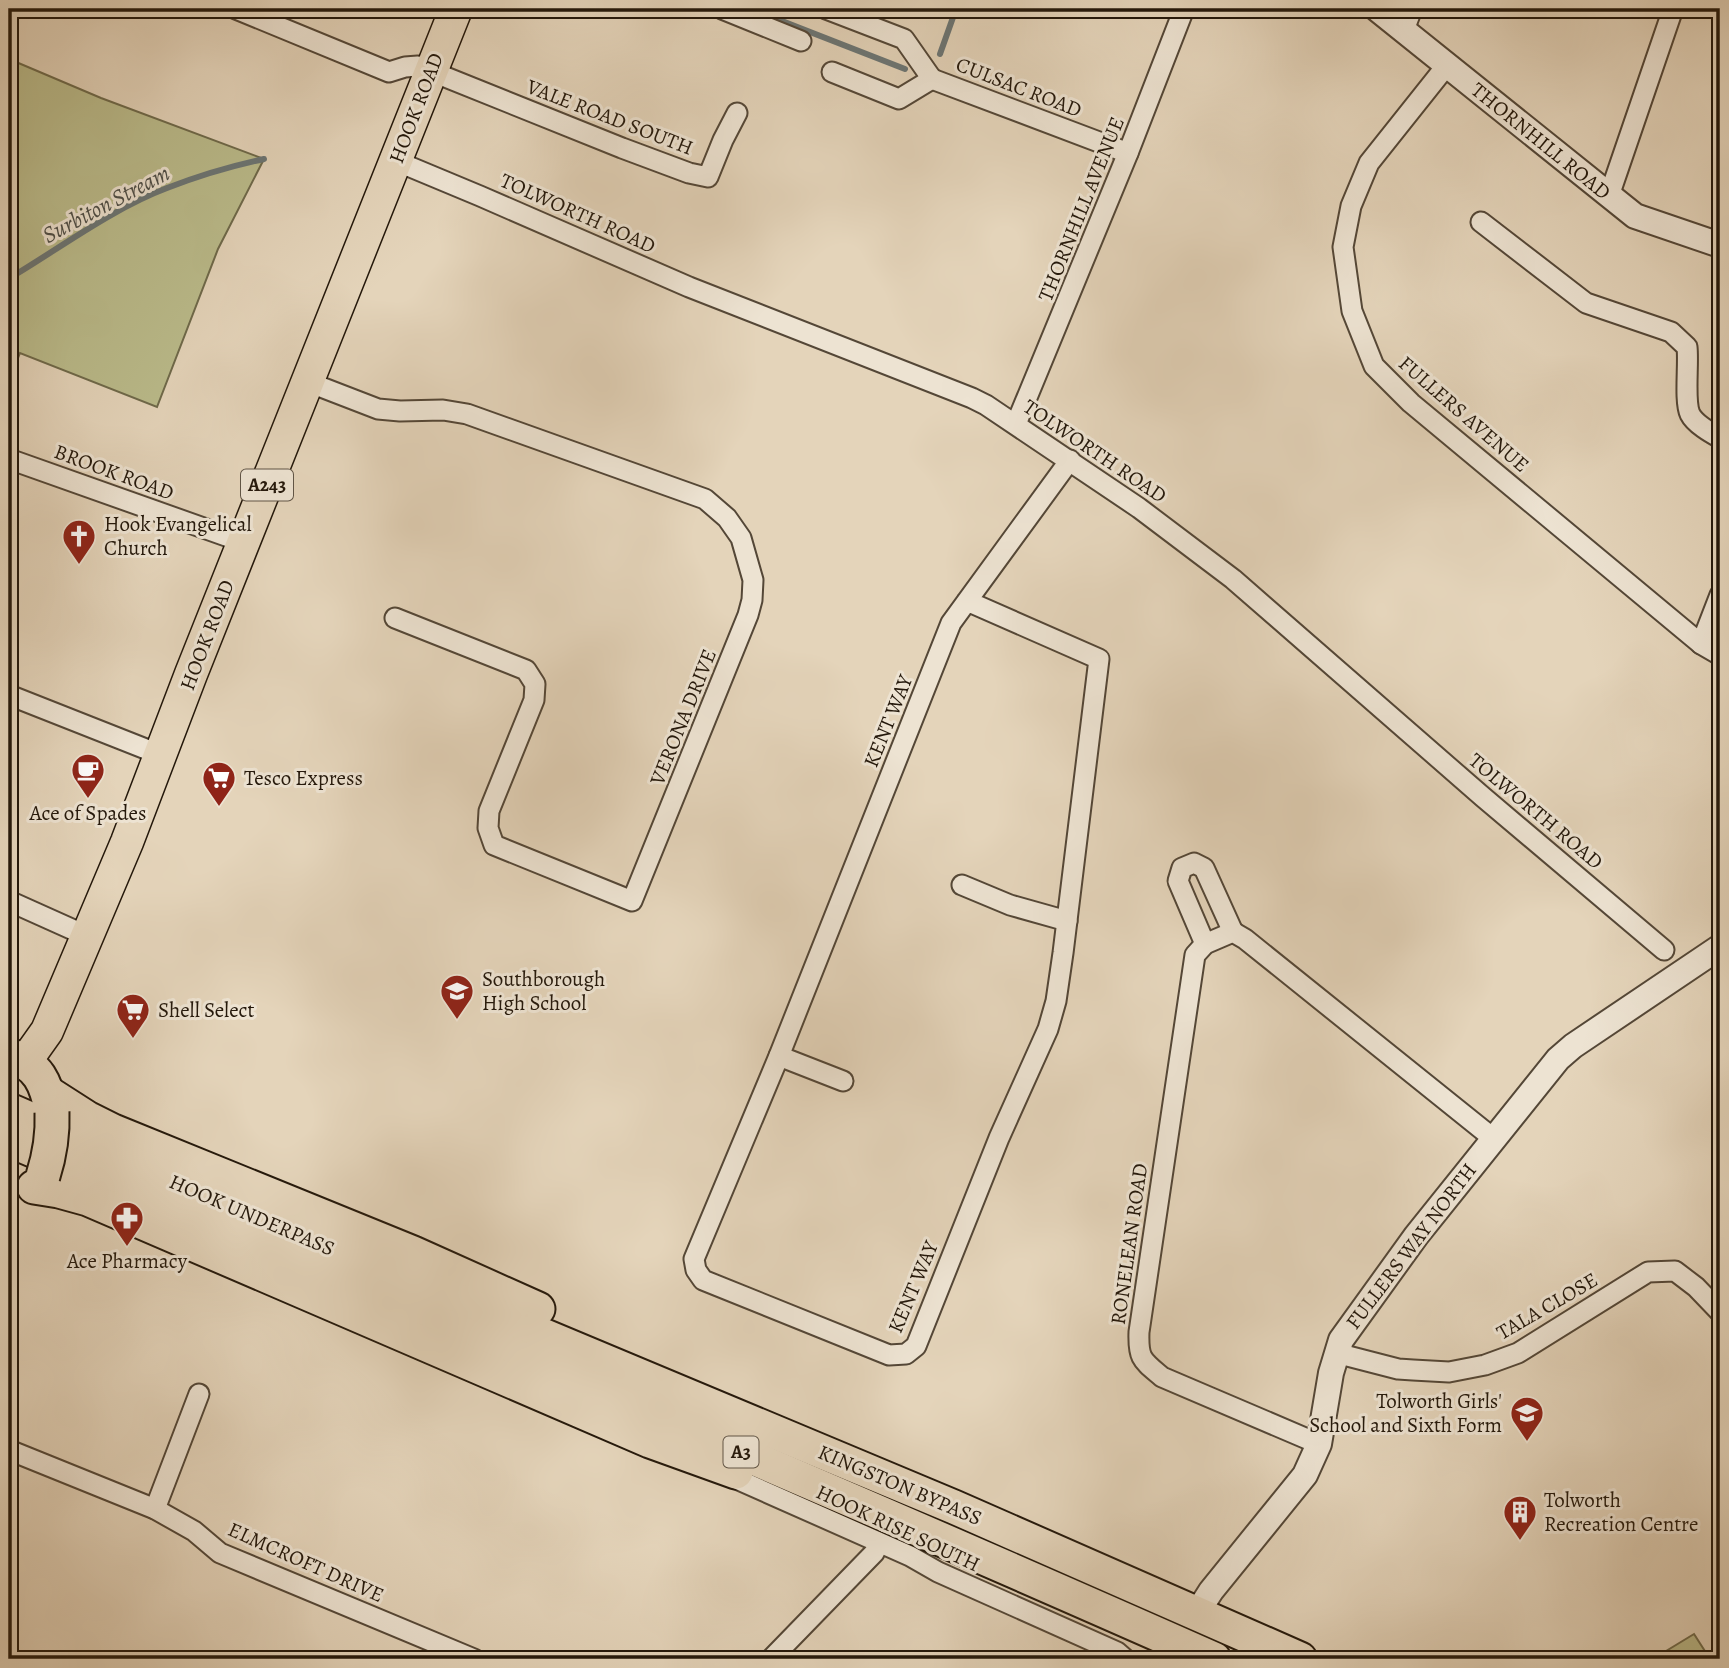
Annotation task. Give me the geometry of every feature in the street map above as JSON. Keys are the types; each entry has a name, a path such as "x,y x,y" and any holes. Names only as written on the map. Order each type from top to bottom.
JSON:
{"highway":[{"name":"A243","path":"17,1058 37,1071 50,1102"},
{"path":"940,1501 680,1373 413,1253 113,1131 50,1102 53,1134 50,1154 28,1187 59,1191 100,1204 650,1441 1021,1575"},
{"name":"HOOK UNDERPASS","path":"9,1110 361,1262 496,1316"},
{"name":"HOOK UNDERPASS","path":"9,1140 460,1332"},
{"name":"KINGSTON BYPASS","path":"496,1316 940,1501 1300,1659"},
{"name":"KINGSTON BYPASS","path":"460,1332 863,1504 1214,1659"}],"main road":[{"name":"HOOK ROAD","path":"17,1058 47,1031 128,842 243,542 456,9"}],"street":[{"path":"236,9 389,72 418,66 430,72"},
{"path":"722,9 802,41"},
{"path":"826,9 904,39 932,79 899,99 832,72"},
{"name":"THORNHILL AVENUE","path":"1016,424 1128,153 1184,9"},
{"name":"THORNHILL ROAD","path":"1377,9 1408,19 1447,65 1635,216 1720,245"},
{"path":"1609,196 1673,9"},
{"name":"FULLERS AVENUE","path":"1447,65 1369,163 1351,206 1343,247 1350,298 1352,311 1374,366 1411,403 1700,643 1720,655"},
{"name":"VALE ROAD SOUTH","path":"430,72 622,148 689,173 708,177 737,113"},
{"name":"CULSAC ROAD","path":"932,79 1128,153"},
{"name":"TOLWORTH ROAD","path":"396,161 689,287 972,398 1016,424 1139,508 1233,579 1483,797 1664,950"},
{"path":"1481,222 1586,303 1671,332 1687,347 1690,414 1708,432 1720,438"},
{"name":"VERONA DRIVE","path":"308,382 378,409 443,410 467,414 692,494 705,499 727,518 741,538 753,580 748,615 632,901 494,845 488,828 489,811 534,700 535,684 526,670 395,618"},
{"name":"BROOK ROAD","path":"9,459 243,542"},
{"name":"KENT WAY","path":"967,601 1099,659 1056,1001 1048,1029 999,1138 916,1346 906,1354 889,1355 703,1280 696,1270 694,1259 779,1056 951,623 967,601 1070,460"},
{"path":"1700,643 1720,595"},
{"path":"9,695 161,755"},
{"path":"1233,932 1205,944 1178,881 1182,868 1194,863 1204,868 1233,932 1494,1139"},
{"path":"962,885 1010,905 1067,921"},
{"path":"9,901 87,936"},
{"name":"RONELEAN ROAD","path":"1205,944 1195,955 1138,1349 1144,1361 1162,1377 1319,1444"},
{"name":"FULLERS WAY NORTH","path":"1198,1613 1211,1591 1305,1475 1319,1444 1331,1373 1340,1340 1416,1236 1563,1054 1720,947"},
{"path":"779,1056 843,1081"},
{"name":"TALA CLOSE","path":"1336,1353 1413,1370 1449,1372 1485,1365 1518,1353 1648,1272 1675,1271 1696,1287 1720,1312"},
{"path":"155,1509 199,1394"},
{"name":"HOOK RISE SOUTH","path":"650,1441 910,1556 938,1572 1116,1652 1125,1659"},
{"name":"ELMCROFT DRIVE","path":"9,1450 155,1509 194,1531 220,1553 474,1659"},
{"path":"771,1659 874,1553 879,1543"}],"green space":[{"path":"9,59 101,98 264,159 218,249 157,407 20,353 9,381"},
{"path":"1694,1634 1710,1659 1653,1659"}],"waterway":[{"name":"Surbiton Stream","path":"751,9 905,69"},
{"name":"Surbiton Stream","path":"940,54 956,9"},
{"name":"Surbiton Stream","path":"9,277 148,196 203,175 264,159"}],"place":[{"name":"Hook Evangelical Church","path":"79,566"},
{"name":"Ace of Spades","path":"88,800"},
{"name":"Tesco Express","path":"219,808"},
{"name":"Southborough High School","path":"457,1021"},
{"name":"Shell Select","path":"133,1040"},
{"name":"Ace Pharmacy","path":"127,1248"},
{"name":"Tolworth Girls' School and Sixth Form","path":"1527,1443"},
{"name":"Tolworth Recreation Centre","path":"1520,1542"}]}
